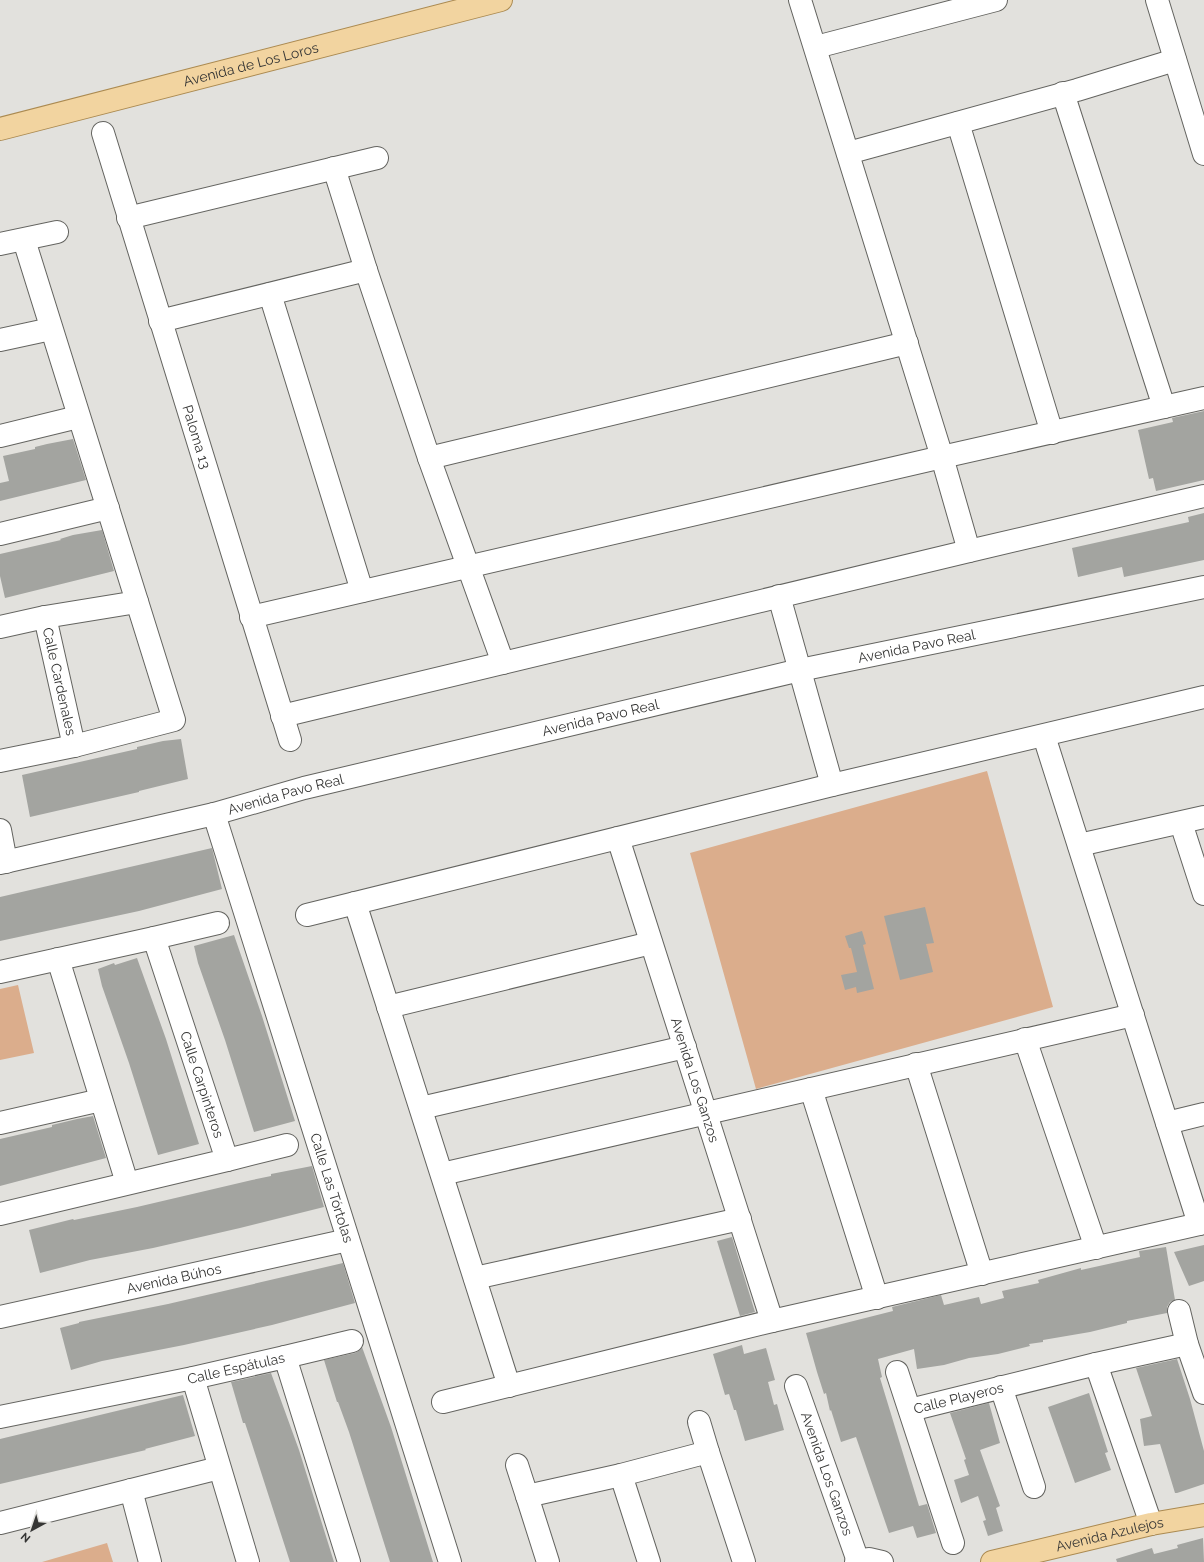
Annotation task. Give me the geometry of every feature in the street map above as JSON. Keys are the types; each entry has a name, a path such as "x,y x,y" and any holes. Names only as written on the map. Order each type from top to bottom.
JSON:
{"main road":[{"name":"Avenida de Los Loros","path":"0,129 501,0"},
{"name":"Avenida Azulejos","path":"992,1562 1151,1524 1204,1515"}],"street":[{"path":"800,0 816,47 942,457 969,550"},
{"path":"816,47 996,0"},
{"path":"1157,0 1204,154"},
{"path":"848,153 1175,60"},
{"path":"1063,93 1164,407"},
{"path":"958,122 1052,433"},
{"name":"Paloma 13","path":"102,133 290,740"},
{"path":"128,218 378,158"},
{"path":"334,168 366,270 429,458 503,663"},
{"path":"0,244 57,232"},
{"name":"Calle Cardenales","path":"0,761 74,746 174,720 78,417 24,240"},
{"path":"160,321 366,270"},
{"path":"270,294 362,591"},
{"path":"0,340 52,329"},
{"path":"429,458 906,343"},
{"path":"251,617 1204,398"},
{"path":"0,436 78,417"},
{"path":"282,716 969,550 1204,496"},
{"path":"0,534 108,508"},
{"name":"Avenida Pavo Real","path":"3,863 214,814 304,788 800,670 1204,587"},
{"path":"779,596 832,785"},
{"name":"Calle Cardenales","path":"0,627 45,617 137,602"},
{"name":"Calle Cardenales","path":"45,617 74,746"},
{"path":"307,915 832,785 1204,697"},
{"path":"443,1402 772,1321 1202,1224 1167,1123 1044,736"},
{"name":"Calle Las Tórtolas","path":"214,814 450,1562"},
{"path":"1079,845 1204,818"},
{"path":"1181,823 1204,894"},
{"path":"0,830 3,863"},
{"name":"Avenida Los Ganzos","path":"618,838 772,1321"},
{"path":"355,903 509,1386"},
{"path":"0,972 218,923"},
{"name":"Calle Carpinteros","path":"154,938 227,1160"},
{"path":"388,1007 651,943"},
{"path":"58,959 127,1184"},
{"path":"442,1174 1133,1015"},
{"path":"1025,1039 1096,1248"},
{"path":"420,1108 685,1047"},
{"path":"916,1064 982,1274"},
{"path":"811,1089 877,1298"},
{"path":"0,1123 101,1100"},
{"path":"1167,1123 1204,1114"},
{"path":"0,1214 287,1145"},
{"path":"475,1278 740,1219"},
{"name":"Avenida Búhos","path":"0,1317 348,1240"},
{"path":"1179,1311 1187,1344 1204,1393"},
{"path":"285,1357 352,1341"},
{"name":"Calle Playeros","path":"953,1543 910,1410 1096,1364 1187,1344"},
{"name":"Calle Espátulas","path":"0,1417 192,1378 285,1357 349,1562"},
{"path":"1096,1364 1151,1524"},
{"path":"897,1372 910,1410"},
{"path":"192,1378 248,1562"},
{"name":"Avenida Los Ganzos","path":"796,1386 857,1561"},
{"path":"1001,1387 1034,1487"},
{"path":"699,1422 744,1562"},
{"path":"527,1496 621,1475 708,1452"},
{"path":"517,1465 548,1562"},
{"path":"0,1523 219,1468"},
{"path":"621,1475 649,1562"},
{"path":"131,1490 150,1562"},
{"path":"857,1561 869,1559 882,1562"}],"shaded area":[{"path":"987,771 1053,1007 756,1089 690,853"},
{"path":"18,985 34,1053 0,1060 0,989"},
{"path":"107,1543 113,1562 42,1562"}],"building":[{"path":"1204,411 1204,480 1156,491 1153,478 1149,479 1138,430 1173,422 1172,418"},
{"path":"73,439 86,480 0,501 0,483 9,481 3,456 35,449 35,447 47,444"},
{"path":"1204,513 1204,560 1124,577 1122,567 1078,577 1072,548 1189,522 1188,517"},
{"path":"102,530 114,571 5,598 0,576 0,554 61,540 60,539 73,535"},
{"path":"181,739 188,779 30,817 22,775 137,749 137,747 163,741"},
{"path":"212,848 222,889 139,911 0,941 0,897"},
{"path":"925,907 934,943 926,944 933,972 900,980 884,916"},
{"path":"862,931 866,944 863,945 874,989 857,993 856,987 845,990 841,975 857,972 851,948 849,948 845,936"},
{"path":"234,935 262,1016 295,1121 254,1132 225,1040 198,963 194,946"},
{"path":"137,958 166,1039 199,1144 158,1155 129,1063 102,986 98,969 114,963 115,965"},
{"path":"93,1116 106,1158 0,1186 0,1139"},
{"path":"312,1166 324,1207 240,1228 153,1248 90,1260 40,1273 29,1230 73,1219 137,1207 271,1176 271,1174"},
{"path":"732,1237 755,1312 740,1316 717,1241"},
{"path":"1204,1245 1204,1281 1189,1286 1174,1252"},
{"path":"1166,1247 1175,1300 1170,1302 1167,1307 1167,1313 1127,1321 1127,1323 1090,1332 1043,1340 1043,1342 1029,1344 1030,1346 998,1354 969,1358 944,1365 917,1369 914,1349 878,1359 882,1377 880,1378 919,1506 927,1504 936,1533 917,1538 913,1526 889,1533 856,1437 841,1442 831,1410 830,1411 826,1393 824,1394 806,1333 893,1311 892,1307 941,1295 944,1305 979,1297 981,1304 1004,1298 1002,1291 1039,1283 1038,1280 1081,1268 1081,1270 1140,1257 1139,1251"},
{"path":"343,1263 355,1303 272,1325 184,1345 102,1361 71,1370 60,1328 79,1322 168,1304"},
{"path":"742,1345 744,1354 766,1348 775,1380 768,1382 774,1405 777,1404 784,1430 745,1441 736,1410 734,1410 729,1394 725,1395 713,1354"},
{"path":"362,1347 391,1427 433,1562 390,1562 349,1432 337,1402 324,1360 355,1353"},
{"path":"1177,1359 1190,1399 1204,1451 1204,1484 1175,1493 1160,1444 1144,1446 1140,1419 1152,1416 1136,1368"},
{"path":"271,1373 299,1450 334,1562 290,1562 245,1423 243,1423 231,1382"},
{"path":"1089,1393 1108,1452 1105,1453 1111,1470 1075,1483 1048,1407"},
{"path":"183,1395 195,1436 145,1449 146,1450 0,1484 0,1439"},
{"path":"989,1403 1000,1443 980,1450 1000,1506 996,1508 1003,1531 988,1536 983,1521 986,1520 978,1496 961,1503 954,1480 969,1475 964,1460 966,1459 950,1413"},
{"path":"1203,1538 1204,1562 1117,1562 1116,1559 1152,1548 1154,1554 1178,1548 1177,1545"}]}
